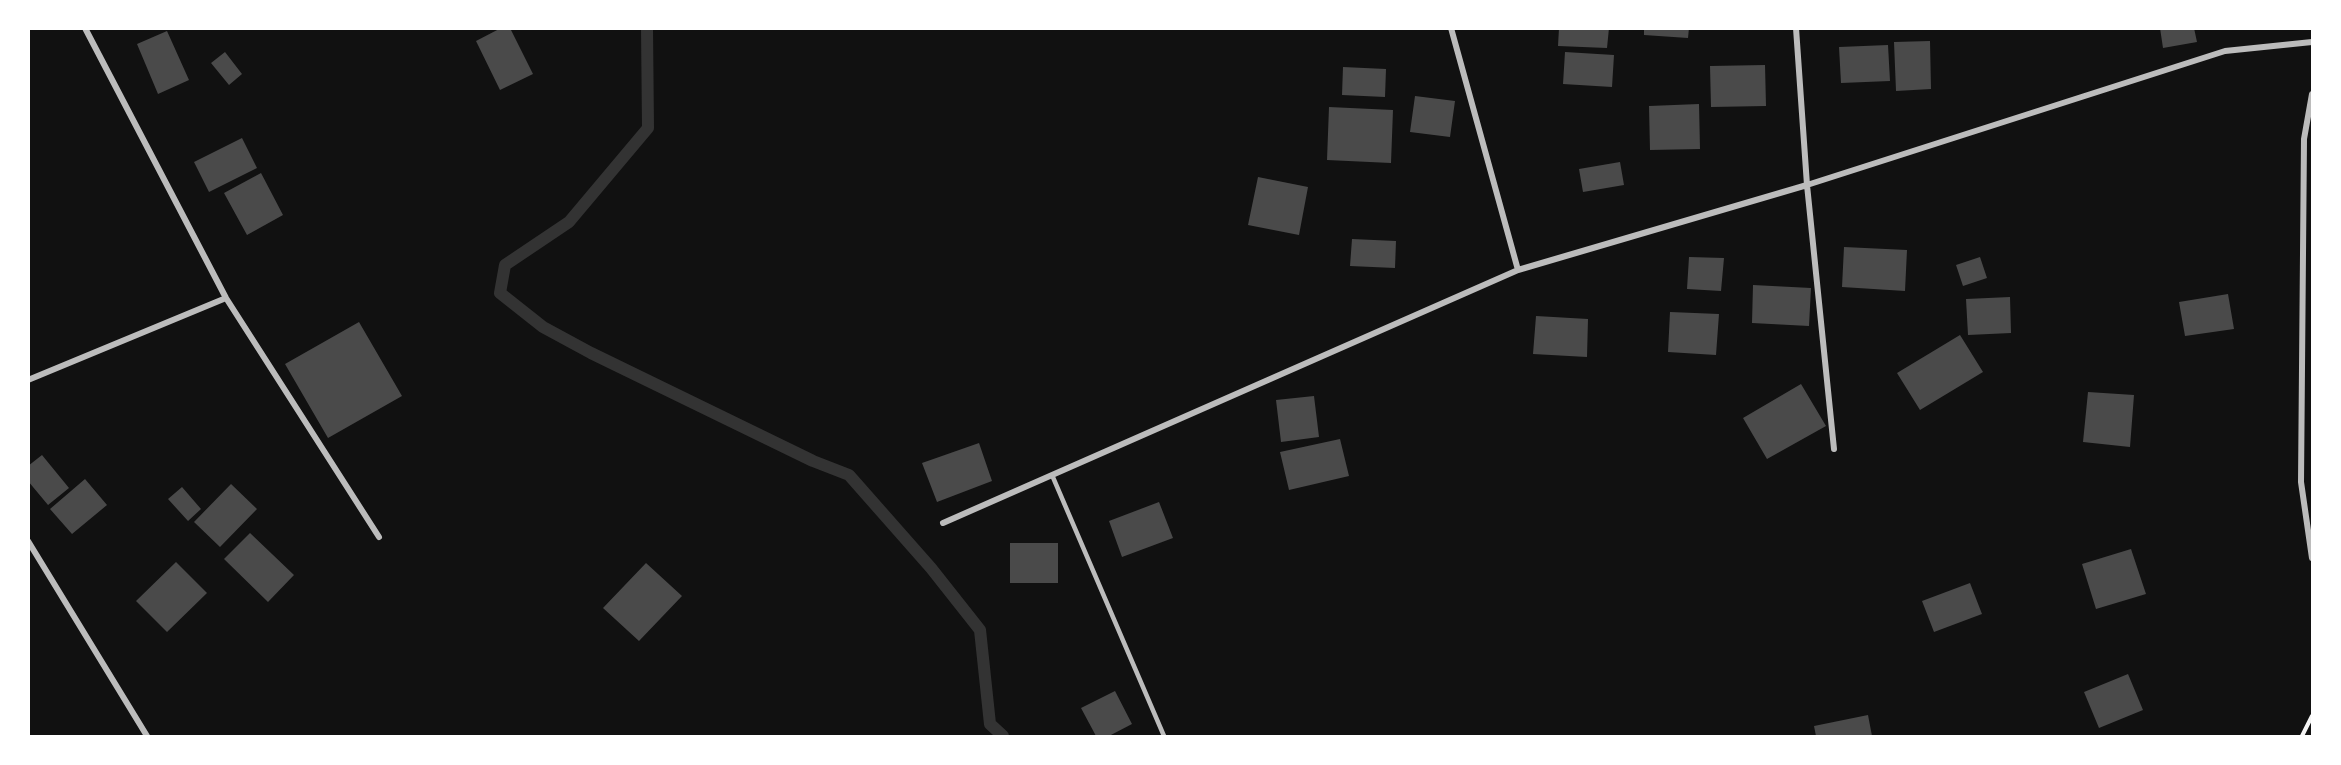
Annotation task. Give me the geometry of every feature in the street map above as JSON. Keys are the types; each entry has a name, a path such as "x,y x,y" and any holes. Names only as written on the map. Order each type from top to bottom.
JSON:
{"street":[{"path":"85,28 226,298 379,537"},
{"path":"1451,28 1518,270"},
{"path":"1796,28 1807,185 1834,449"},
{"path":"943,523 1518,270 1807,185 2225,51 2313,42"},
{"path":"2313,94 2304,140 2301,470 2313,558"},
{"path":"28,380 226,298"},
{"path":"28,541 147,736"}],"lane":[{"path":"1052,475 1164,736"}],"path":[{"path":"2302,736 2313,716"}],"building":[{"path":"501,28 510,28 533,74 500,90 476,41"},
{"path":"1559,28 1609,28 1607,48 1558,46"},
{"path":"1644,28 1689,28 1688,38 1644,35"},
{"path":"2160,28 2194,28 2197,42 2163,48"},
{"path":"167,31 189,80 158,94 137,44"},
{"path":"1930,41 1931,89 1896,91 1894,42"},
{"path":"1888,45 1890,81 1841,83 1839,47"},
{"path":"225,52 242,74 229,85 211,63"},
{"path":"1565,52 1614,55 1612,87 1563,84"},
{"path":"1765,65 1766,106 1711,107 1710,66"},
{"path":"1343,67 1386,69 1385,97 1342,95"},
{"path":"1415,96 1455,101 1450,137 1410,132"},
{"path":"1699,104 1700,149 1650,150 1649,106"},
{"path":"1329,107 1393,110 1391,163 1327,160"},
{"path":"242,138 257,168 209,192 194,162"},
{"path":"1620,162 1624,185 1583,192 1579,169"},
{"path":"261,173 283,215 247,235 224,193"},
{"path":"1258,177 1308,187 1299,235 1248,225"},
{"path":"1352,239 1396,241 1395,268 1350,266"},
{"path":"1844,247 1907,250 1905,291 1842,287"},
{"path":"1689,257 1724,258 1721,291 1687,289"},
{"path":"1980,257 1987,278 1963,286 1956,265"},
{"path":"1753,285 1811,288 1809,326 1752,323"},
{"path":"2228,294 2234,329 2185,336 2179,302"},
{"path":"2010,297 2011,333 1968,335 1966,299"},
{"path":"1670,312 1719,314 1716,355 1668,352"},
{"path":"1536,316 1588,319 1587,357 1533,354"},
{"path":"359,322 402,396 328,438 285,364"},
{"path":"1960,335 1983,372 1920,410 1897,373"},
{"path":"1801,384 1826,426 1767,459 1743,418"},
{"path":"2088,392 2134,395 2130,447 2083,442"},
{"path":"1314,396 1319,437 1281,442 1276,400"},
{"path":"1340,439 1349,476 1289,490 1280,452"},
{"path":"979,443 992,481 937,502 922,463"},
{"path":"42,455 69,488 48,505 28,481 28,466"},
{"path":"85,479 107,505 72,534 50,509"},
{"path":"231,484 257,509 220,547 194,522"},
{"path":"182,487 201,509 188,521 168,499"},
{"path":"1159,502 1173,538 1122,557 1109,521"},
{"path":"250,533 294,575 268,602 224,559"},
{"path":"1010,543 1058,543 1058,583 1010,583"},
{"path":"2131,549 2146,594 2096,609 2082,564"},
{"path":"176,562 207,593 167,632 136,601"},
{"path":"646,563 682,596 639,641 603,608"},
{"path":"1970,583 1982,614 1934,632 1922,601"},
{"path":"2128,674 2143,710 2099,728 2084,692"},
{"path":"1115,691 1132,724 1109,736 1096,736 1081,708"},
{"path":"1868,715 1872,736 1816,736 1814,726"}],"waterway":[{"path":"647,28 648,128 569,222 505,265 500,293 543,327 591,353 813,461 849,475 931,568 980,630 990,724 1003,736"}]}
